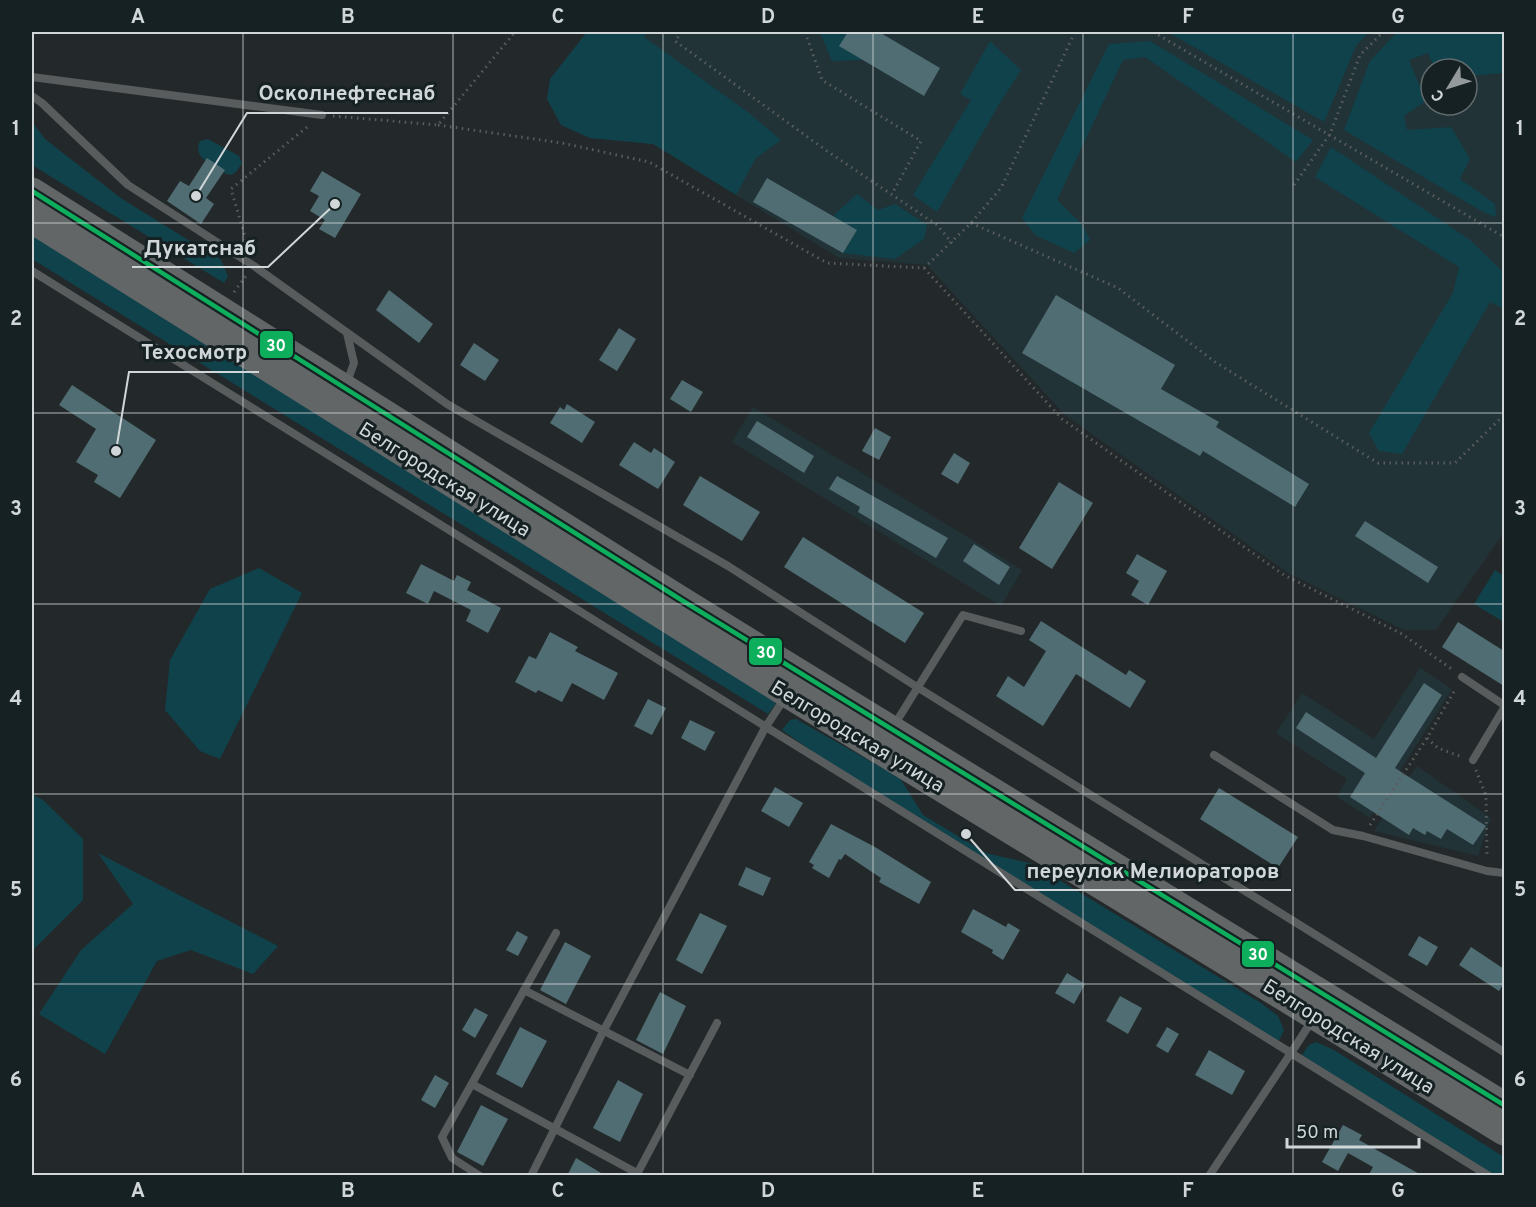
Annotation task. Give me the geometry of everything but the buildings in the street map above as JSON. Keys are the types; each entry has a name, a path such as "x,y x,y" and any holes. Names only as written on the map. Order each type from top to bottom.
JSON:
{"main road":[{"name":"Белгородская улица","path":"32,191 221,309 308,379 345,387 683,601 1504,1105"},
{"name":"Белгородская улица","path":"32,220 308,379 787,694 1504,1132"}],"lane":[{"path":"32,77 322,114"},
{"path":"32,96 128,185 254,266 447,404 728,566 917,687 1504,1052"},
{"path":"32,271 1489,1176"},
{"path":"345,387 354,363 347,333"},
{"path":"891,729 963,615 1021,631"},
{"path":"1462,677 1504,707 1473,760"},
{"path":"531,1176 604,1030 765,728 787,694"},
{"path":"1214,755 1333,830 1363,836 1487,871 1504,873"},
{"path":"480,1176 452,1158 442,1137 556,933"},
{"path":"524,990 690,1075"},
{"path":"1209,1176 1315,1015"},
{"path":"472,1084 636,1174 717,1023"}],"path":[{"path":"438,125 515,32"},
{"path":"682,32 675,41 827,151 937,225 952,243"},
{"path":"805,32 822,80 921,141 891,194"},
{"path":"924,268 952,243 1001,188 1075,32"},
{"path":"1153,32 1504,237"},
{"path":"1294,185 1330,134 1360,55 1383,32"},
{"path":"221,309 254,266 231,189 322,114 438,125 562,143 650,162 827,263 924,268 1062,419 1284,575 1402,634 1462,677 1427,738 1363,836"},
{"path":"971,223 1118,288 1215,363 1378,463 1455,463 1504,415"},
{"path":"1486,796 1487,871"}],"shaded area":[{"path":"587,32 1504,32 1504,532 1436,630 1404,630 1288,573 1065,415 927,265 839,258 653,144 590,138 561,125 547,99 550,79"},
{"path":"587,32 647,32 644,37 749,113 781,140 756,158 736,195 653,144 590,138 561,125 547,99 550,79"},
{"path":"820,32 848,32 840,46 863,60 832,61"},
{"path":"1168,32 1369,32 1356,46 1324,122"},
{"path":"1397,32 1504,32 1504,73 1479,75 1479,57 1430,57 1428,53 1409,60 1419,84 1419,106 1404,116 1407,130 1451,127 1470,159 1460,179 1495,204 1496,217 1483,212 1344,130 1370,61"},
{"path":"990,41 1021,70 937,212 913,195 971,100 960,94"},
{"path":"1150,41 1313,140 1296,162 1145,57 1123,60 1057,200 1082,224 1090,240 1074,253 1035,235 1022,218 1109,44"},
{"path":"32,122 45,139 122,199 190,241 204,245 221,260 228,276 224,283 32,165"},
{"path":"208,139 239,156 242,163 236,172 231,175 223,173 225,170 204,160 198,147 200,141"},
{"path":"1331,147 1470,240 1504,273 1504,309 1490,302 1402,454 1379,451 1369,433 1453,293 1459,267 1315,177"},
{"path":"857,194 878,210 895,204 927,225 924,239 895,259 843,253 857,230 833,216"},
{"path":"32,232 771,692 776,704 768,714 32,259"},
{"path":"753,407 1022,570 1001,606 732,442"},
{"path":"259,568 302,593 220,759 200,751 165,710 170,660 210,589"},
{"path":"1495,570 1504,576 1504,622 1474,604"},
{"path":"1420,668 1452,689 1370,818 1337,797 1347,779 1276,733 1302,693 1374,739"},
{"path":"796,719 900,778 923,815 986,853 1033,864 1261,1003 1278,1016 1284,1030 1278,1043 867,790 782,730 790,720"},
{"path":"1417,766 1491,818 1478,856 1374,831"},
{"path":"32,794 43,800 83,839 83,900 32,951"},
{"path":"98,853 278,946 253,974 191,950 157,961 105,1054 39,1014 81,950 133,904"},
{"path":"1316,1042 1334,1050 1504,1157 1504,1175 1491,1175 1302,1055 1309,1045"}],"transit line":[{"name":"30","path":"32,191 683,601 1504,1105"}],"place":[{"name":"Осколнефтеснаб","path":"196,196"},
{"name":"Дукатснаб","path":"335,204"},
{"name":"Техосмотр","path":"116,451"},
{"name":"переулок Мелиораторов","path":"966,834"}]}
